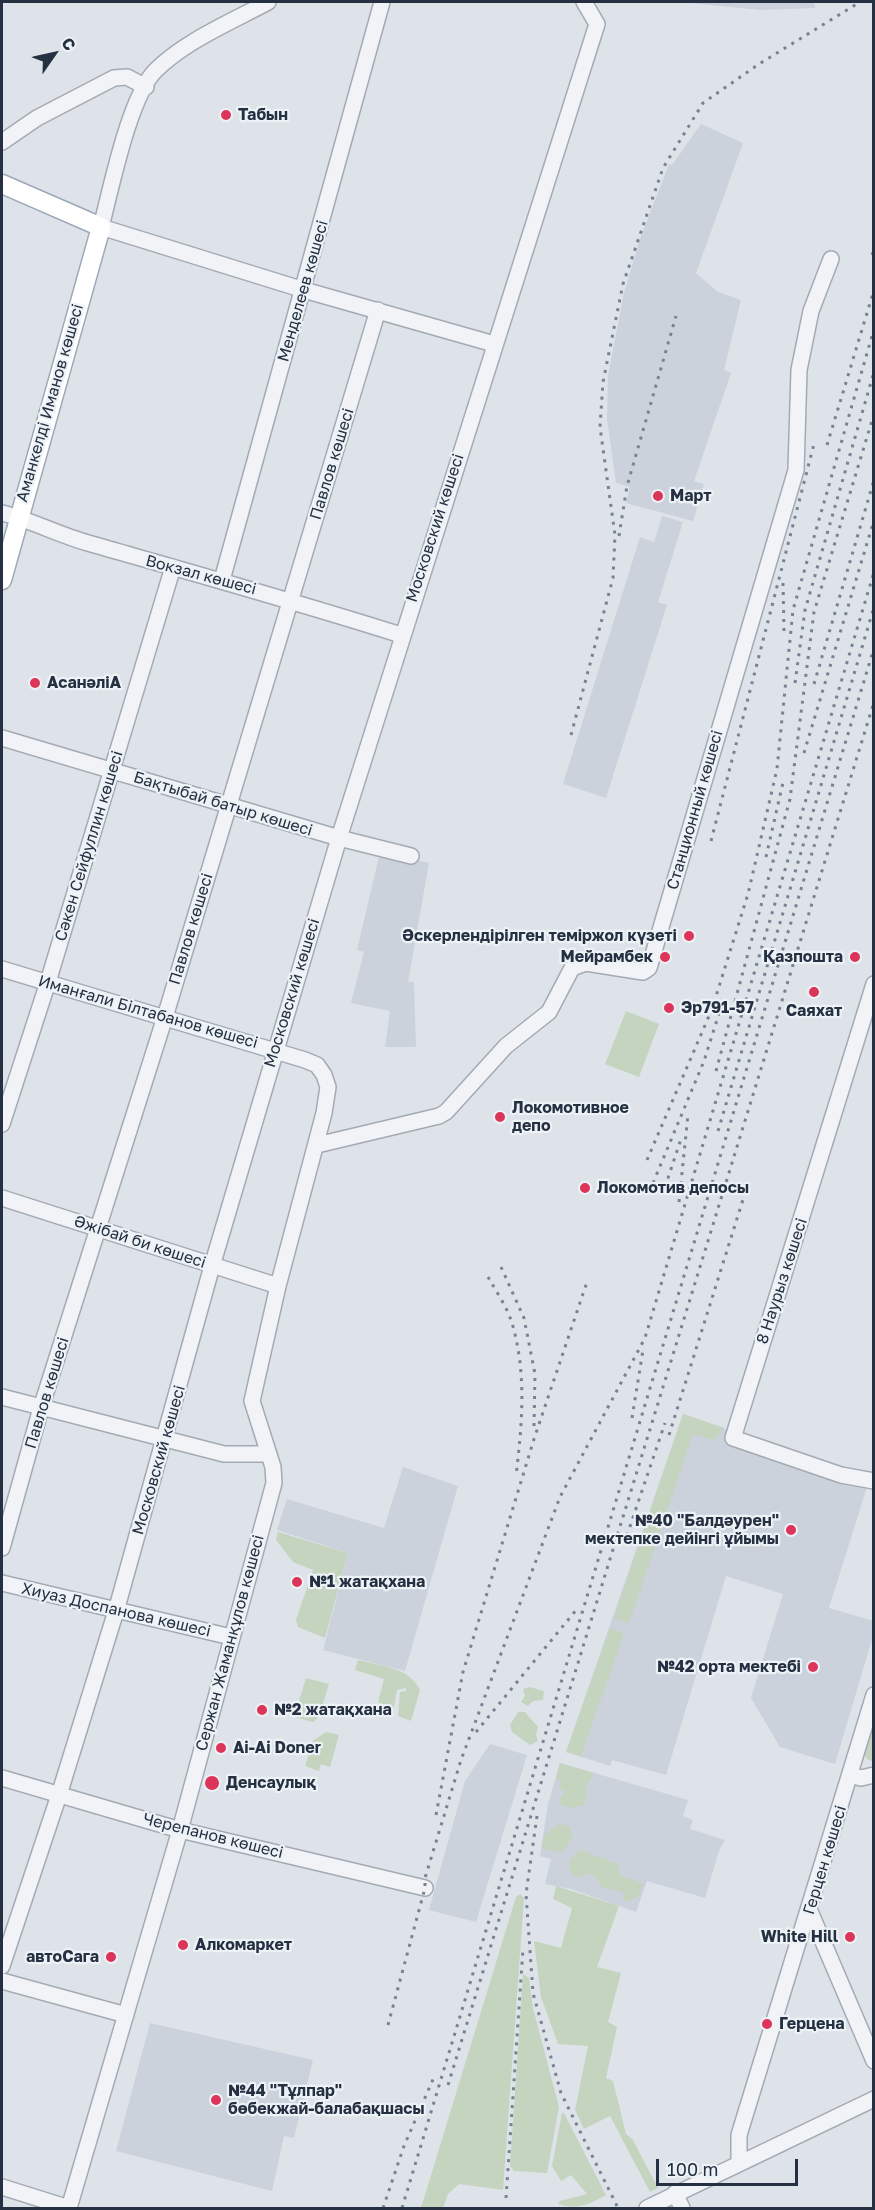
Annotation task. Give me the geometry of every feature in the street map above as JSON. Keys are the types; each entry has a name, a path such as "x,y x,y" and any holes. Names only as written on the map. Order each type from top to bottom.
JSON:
{"main road":[{"path":"2,184 101,227"},
{"name":"Аманкелді Иманов көшесі","path":"2,580 9,515 101,227"}],"street":[{"path":"268,2 182,50 153,72 131,117 101,227 304,290 494,344"},
{"name":"Менделеев көшесі","path":"222,580 382,2"},
{"name":"Московский көшесі","path":"2,1966 59,1795 116,1611 275,1050 401,635 597,24 584,2"},
{"path":"2,141 37,118 114,78 127,77 146,87"},
{"name":"Станционный көшесі","path":"317,1145 439,1116 446,1112 506,1046 549,1012 572,968 586,963 644,972 649,968 796,470 799,370 811,311 831,259"},
{"name":"Павлов көшесі","path":"2,1548 41,1408 165,1017 378,310"},
{"name":"Вокзал көшесі","path":"9,515 54,533 222,580 401,635"},
{"name":"Сәкен Сейфуллин көшесі","path":"2,1124 48,982 173,567"},
{"name":"Бақтыбай батыр көшесі","path":"2,738 228,807 411,856"},
{"name":"Иманғали Білтабанов көшесі","path":"2,969 275,1050 317,1065 324,1075"},
{"name":"8 Наурыз көшесі","path":"873,984 837,1109 733,1438 841,1475 873,1481"},
{"name":"Сержан Жаманқұлов көшесі","path":"69,2208 180,1830 274,1483 269,1454 252,1401 278,1286 317,1145 328,1087 324,1075"},
{"name":"Әжібай би көшесі","path":"2,1198 278,1286"},
{"path":"2,1397 165,1441 224,1454 269,1454"},
{"name":"Хиуаз Доспанова көшесі","path":"2,1583 231,1637"},
{"name":"Герцен көшесі","path":"739,2162 740,2135 873,1695"},
{"path":"850,1775 861,1778 873,1775"},
{"name":"Черепанов көшесі","path":"2,1778 180,1830 425,1888"},
{"path":"809,1909 873,2061"},
{"path":"2,1982 126,2015"},
{"path":"647,2208 873,2099"},
{"path":"2,2187 69,2208"},
{"path":"675,2193 682,2208"}],"shaded area":[{"path":"680,2 814,2 815,8 760,10"},
{"path":"701,124 743,143 696,273 718,292 741,300 724,370 731,373 694,481 704,484 693,521 626,503 630,487 616,483 607,419 608,375 624,293 640,239 669,164 672,165"},
{"path":"662,516 683,522 658,602 667,605 606,798 563,784 640,537 654,542"},
{"path":"380,852 429,863 408,982 414,982 416,1047 385,1047 390,1011 351,1003 364,952 357,950"},
{"path":"683,1414 724,1428 737,1447 867,1487 829,1608 874,1621 873,1636 835,1764 780,1747 751,1698 783,1594 726,1576 666,1775 612,1760 610,1766 566,1752"},
{"path":"403,1467 458,1486 405,1671 323,1650 348,1553 277,1530 287,1499 384,1528"},
{"path":"490,1744 527,1755 476,1922 429,1910 465,1781"},
{"path":"560,1763 688,1800 683,1816 693,1820 690,1829 725,1840 719,1851 705,1898 647,1881 636,1912 571,1889 545,1884 551,1859 540,1856 548,1804"},
{"name":"№44 \"Тұлпар\" бөбекжай-балабақшасы","path":"150,2023 313,2060 294,2138 284,2136 272,2191 116,2151"}],"green space":[{"path":"626,1011 659,1024 639,1077 605,1064"},
{"path":"683,1414 724,1428 713,1440 693,1434 629,1623 614,1618"},
{"path":"278,1532 348,1553 325,1638 298,1627 296,1620 313,1570 293,1562 276,1540"},
{"path":"610,1628 624,1633 581,1756 566,1752"},
{"path":"358,1660 402,1672 415,1682 420,1690 411,1721 398,1716 400,1692 406,1691 406,1688 397,1690 393,1713 378,1702 384,1679 355,1670"},
{"path":"306,1678 329,1684 319,1717 313,1722 294,1717"},
{"path":"530,1687 544,1691 543,1700 533,1701 528,1706 521,1702 525,1696 523,1689"},
{"path":"518,1712 525,1712 538,1727 536,1734 538,1741 530,1745 512,1732 510,1725"},
{"path":"870,1727 873,1728 873,1761 868,1760 863,1752"},
{"path":"326,1732 339,1735 330,1767 321,1764 319,1771 305,1766 313,1741"},
{"path":"560,1763 594,1773 585,1789 587,1795 584,1805 572,1808 561,1805 560,1798 565,1791 559,1789 562,1781 556,1778"},
{"path":"559,1824 570,1826 572,1837 563,1852 545,1850 542,1846 544,1835"},
{"path":"581,1850 618,1864 620,1875 643,1884 639,1897 624,1902 623,1892 601,1887 598,1879 588,1873 577,1878 570,1871 569,1860"},
{"path":"556,1886 619,1906 597,1967 621,1973 608,2022 617,2027 606,2078 613,2081 626,2134 633,2140 658,2188 650,2192 610,2116 584,2129 575,2110 588,2046 558,2044 541,1997 534,1941 561,1948 572,1908 553,1899"},
{"path":"520,1894 524,1898 503,2190 459,2184 448,2194 443,2208 421,2208 516,1897"},
{"path":"523,1974 529,1978 533,2008 559,2107 547,2173 514,2171 510,2166"},
{"path":"562,2113 606,2195 583,2206 571,2207 558,2204 560,2201 587,2194 571,2175 561,2181 552,2166"}],"railway":[{"path":"571,735 613,578 615,535 600,427 603,382 623,284 663,168 703,103 759,64 860,2"},
{"path":"872,255 874,250"},
{"path":"827,445 874,290"},
{"path":"619,536 627,486 676,316"},
{"path":"647,1160 712,1009 748,894 777,769 793,610 874,329"},
{"path":"795,683 805,610 874,372"},
{"path":"716,1071 790,799 814,612 874,414"},
{"path":"711,841 814,444"},
{"path":"814,684 874,480"},
{"path":"804,753 874,520"},
{"path":"388,2025 425,1888 425,1878 461,1760 560,1497 645,1338 874,572"},
{"path":"783,583 784,631"},
{"path":"718,1131 874,607"},
{"path":"402,2208 874,648"},
{"path":"448,2085 874,702"},
{"path":"766,857 784,778"},
{"path":"653,1183 704,1061 723,1001"},
{"path":"679,1202 688,1115"},
{"path":"665,1187 681,1139"},
{"path":"669,1435 746,1190"},
{"path":"501,1267 524,1318 535,1374 534,1426"},
{"path":"488,1277 510,1317 520,1361 522,1399 516,1476"},
{"path":"436,1815 463,1672 534,1439 588,1279"},
{"path":"632,1418 643,1350"},
{"path":"624,1544 665,1423"},
{"path":"476,1732 577,1609"},
{"path":"537,1816 526,1894 533,1993 561,2093 618,2208"},
{"path":"506,2198 523,1949"},
{"path":"383,2208 404,2146 434,2077"}],"place":[{"name":"Табын","path":"226,115"},
{"name":"Март","path":"658,496"},
{"name":"АсанәліА","path":"35,683"},
{"name":"Әскерлендірілген теміржол күзеті","path":"689,936"},
{"name":"Мейрамбек","path":"665,957"},
{"name":"Қазпошта","path":"855,957"},
{"name":"Саяхат","path":"814,992"},
{"name":"Эр791-57","path":"669,1008"},
{"name":"Локомотивное депо","path":"500,1117"},
{"name":"Локомотив депосы","path":"585,1188"},
{"name":"№40 \"Балдәурен\" мектепке дейінгі ұйымы","path":"791,1530"},
{"name":"№1 жатақхана","path":"297,1582"},
{"name":"№42 орта мектебі","path":"813,1667"},
{"name":"№2 жатақхана","path":"262,1710"},
{"name":"Ai-Ai Doner","path":"221,1748"},
{"name":"Денсаулық","path":"212,1783"},
{"name":"White Hill","path":"850,1937"},
{"name":"Алкомаркет","path":"183,1945"},
{"name":"автоСага","path":"111,1957"},
{"name":"Герцена","path":"767,2024"},
{"name":"№44 \"Тұлпар\" бөбекжай-балабақшасы","path":"216,2100"}]}
